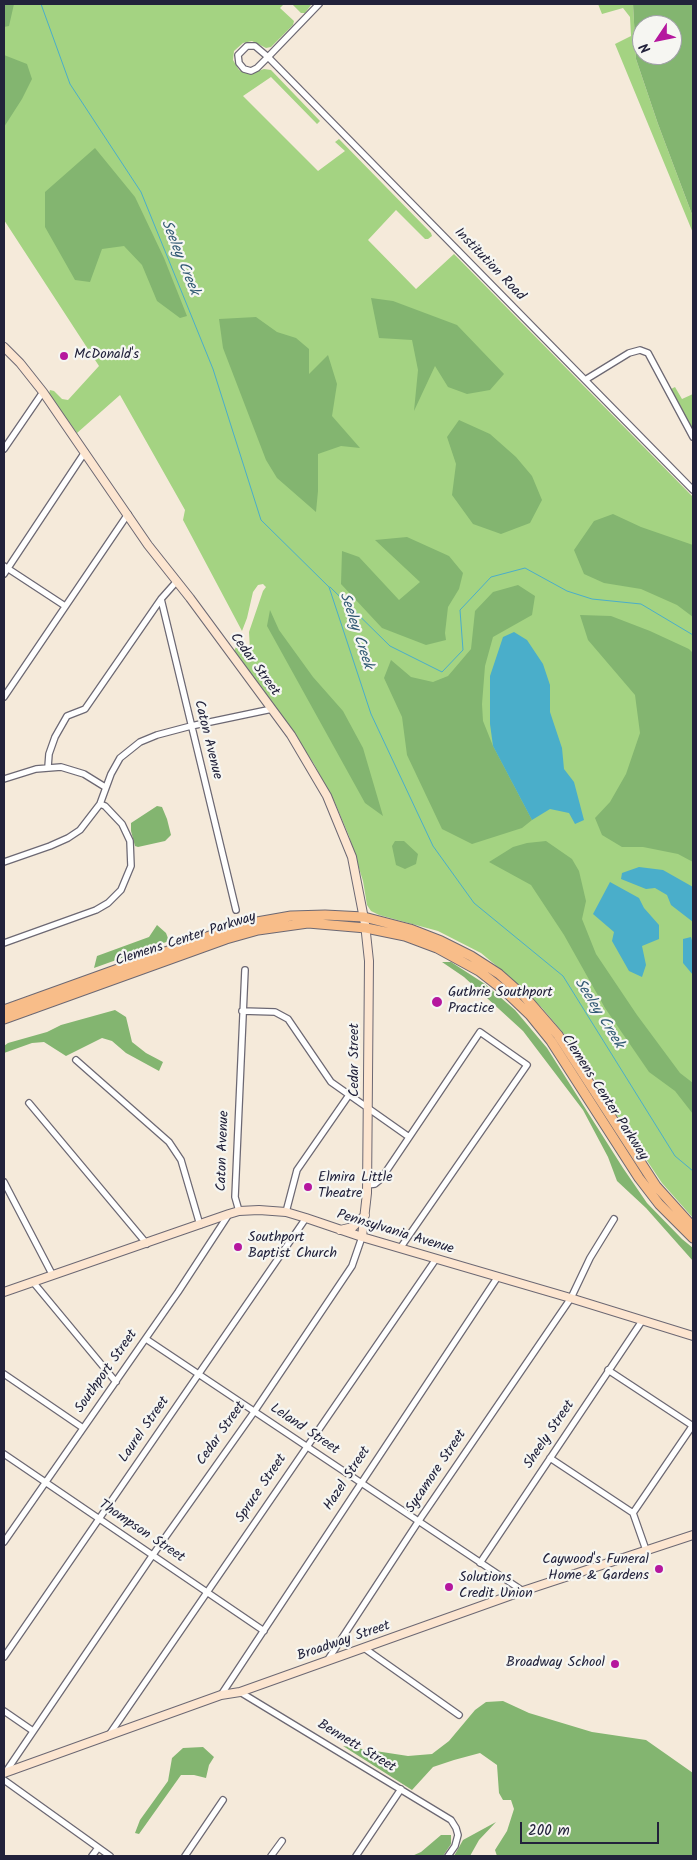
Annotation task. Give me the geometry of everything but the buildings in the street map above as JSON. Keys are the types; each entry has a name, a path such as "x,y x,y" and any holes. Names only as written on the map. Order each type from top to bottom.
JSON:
{"main road":[{"name":"Cedar Street","path":"4,348 20,363 43,392 148,545 177,581 291,735 327,796 352,857 365,923 369,961 369,1108 367,1185 362,1237"},
{"name":"Clemens Center Parkway","path":"4,1010 232,928 257,922 300,916 410,929 457,948 499,974 525,997 548,1022 567,1049 656,1186 693,1227"},
{"name":"Clemens Center Parkway","path":"4,1019 226,938 258,930 308,923 365,923 405,936 452,955 480,971 518,1003 551,1041 639,1178 659,1204 693,1238"},
{"name":"Pennsylvania Avenue","path":"4,1292 239,1211 259,1210 286,1212 362,1237 693,1336"},
{"path":"340,1230 353,1227 365,1215"},
{"name":"Broadway Street","path":"4,1775 222,1695 240,1692 523,1591 693,1535"}],"street":[{"name":"Institution Road","path":"319,4 268,57 257,68 251,71 244,69 239,63 238,55 247,46 255,46 268,57 693,490"},
{"path":"585,380 629,353 640,350 648,353 693,437"},
{"path":"4,449 43,392"},
{"path":"65,606 5,569 85,452"},
{"path":"4,697 128,514"},
{"path":"48,767 48,754 55,736 67,716 85,709 161,599 177,581"},
{"name":"Caton Avenue","path":"161,599 236,910"},
{"path":"4,862 50,846 80,830 100,804 105,787 120,758 140,742 191,726 272,709"},
{"path":"4,780 36,769 61,767 92,777 105,787"},
{"path":"4,943 96,910 108,903 121,890 131,866 130,841 122,824 106,806 100,804"},
{"name":"Caton Avenue","path":"239,1211 235,1197 245,970"},
{"path":"242,1011 275,1012 288,1019 331,1082 409,1137"},
{"path":"367,1185 375,1184 381,1178 480,1032 527,1065 401,1248"},
{"path":"76,1060 170,1142 183,1167 200,1225"},
{"path":"286,1212 297,1170 349,1095"},
{"path":"29,1103 147,1244"},
{"path":"4,1182 52,1274"},
{"name":"Southport Street","path":"4,1542 44,1482 146,1339 230,1214"},
{"name":"Laurel Street","path":"4,1657 306,1218"},
{"name":"Sycamore Street","path":"327,1661 418,1522 571,1298 590,1258 614,1219"},
{"name":"Cedar Street","path":"4,1775 152,1556 254,1412 353,1266 362,1237"},
{"name":"Spruce Street","path":"109,1735 436,1259"},
{"name":"Hazel Street","path":"222,1695 497,1278"},
{"path":"33,1282 116,1382"},
{"name":"Sheely Street","path":"480,1563 642,1321"},
{"name":"Leland Street","path":"146,1339 360,1484 523,1591"},
{"path":"608,1370 693,1425 633,1513"},
{"path":"4,1374 84,1428"},
{"name":"Thompson Street","path":"4,1454 264,1631"},
{"path":"550,1458 633,1513 646,1550"},
{"path":"364,1648 459,1715"},
{"name":"Bennett Street","path":"240,1692 451,1820 458,1835 455,1846 448,1856"},
{"path":"4,1711 33,1731"},
{"path":"4,1775 110,1856"},
{"path":"356,1856 401,1789"},
{"path":"185,1856 223,1800"},
{"path":"272,1856 282,1841"},
{"path":"92,1856 98,1848"}],"green space":[{"path":"4,4 284,4 280,8 294,21 293,25 271,47 266,48 252,41 243,43 234,51 233,60 239,70 250,74 264,69 271,70 320,121 317,124 271,77 243,96 318,171 345,151 335,142 339,139 431,233 432,236 425,239 396,210 368,240 416,289 454,254 693,497 693,1218 662,1183 623,1125 576,1048 542,1008 511,978 481,953 438,931 379,915 371,911 367,905 363,881 349,836 335,803 314,764 289,726 234,651 236,647 245,653 250,650 249,632 266,587 263,584 258,585 253,592 242,631 183,520 185,510 120,395 77,433 49,394 50,390 54,391 62,399 68,400 99,366 4,220"},
{"path":"4,4 14,4 9,26 4,27"},
{"path":"292,4 311,5 305,13 301,13"},
{"path":"598,4 633,4 632,65 638,65 693,217 693,233 615,44 631,36 630,17 623,8 602,14"},
{"path":"633,4 693,4 693,217 638,65 682,65 682,15 634,15"},
{"path":"4,55 27,64 32,79 4,127"},
{"path":"95,148 135,197 164,258 187,316 180,318 157,301 142,265 124,246 102,249 90,282 75,280 45,227 45,192"},
{"path":"371,298 393,301 457,325 504,374 490,390 467,394 448,387 435,366 414,411 418,370 412,340 379,338"},
{"path":"256,317 277,332 296,338 309,349 309,374 328,355 337,384 332,416 360,448 341,446 318,454 316,512 277,478 266,460 223,348 219,319"},
{"path":"675,387 682,399 693,394 693,431 671,389"},
{"path":"459,420 490,434 516,457 532,476 542,500 530,523 501,534 473,524 452,495 456,464 447,437"},
{"path":"613,514 641,527 693,545 693,617 677,605 641,589 604,583 584,574 574,550 594,521"},
{"path":"407,537 449,556 463,573 459,589 448,607 446,640 426,645 382,628 341,584 342,551 359,557 399,600 420,582 375,540"},
{"path":"518,585 535,596 532,615 493,637 485,666 482,704 483,721 493,746 532,820 522,828 472,844 442,829 407,755 402,717 384,678 391,660 411,677 433,682 448,676 471,649 475,611 493,592"},
{"path":"270,610 279,630 313,677 343,711 363,748 383,816 365,803 267,626"},
{"path":"580,615 611,616 650,631 689,649 693,653 693,862 678,854 643,847 622,847 602,835 595,818 610,802 626,774 640,733 635,695 588,640"},
{"path":"157,806 162,807 171,835 165,841 135,846 131,823"},
{"path":"395,841 404,841 418,854 416,864 405,869 396,865 392,846"},
{"path":"546,841 572,859 579,871 586,901 582,919 596,954 637,1015 680,1073 693,1083 693,1114 675,1091 649,1072 605,1008 564,935 531,885 489,862 513,847"},
{"path":"157,925 166,933 169,941 94,968 97,956 149,937"},
{"path":"442,962 451,962 485,984 515,1010 547,1048 647,1203 693,1248 693,1261 646,1208 617,1181 608,1157 583,1110 523,1031 464,977"},
{"path":"115,1010 126,1017 132,1042 146,1053 163,1062 159,1071 126,1053 112,1041 102,1038 66,1056 44,1042 32,1043 4,1053 4,1046 8,1043 47,1032 61,1025"},
{"path":"503,1701 529,1713 592,1732 646,1740 693,1773 693,1856 497,1856 495,1850 507,1831 514,1809 511,1800 503,1800 499,1793 497,1765 480,1753 454,1760 433,1767 412,1790 343,1746 408,1756 432,1754 449,1741 475,1710 486,1702"},
{"path":"203,1747 214,1757 209,1765 206,1778 194,1775 181,1775 139,1834 135,1833 140,1820 168,1781 172,1758 183,1748"},
{"path":"496,1822 479,1840 470,1856 454,1856 463,1840"},
{"path":"441,1835 451,1835 451,1844 443,1856 412,1856 421,1852"}],"water":[{"path":"514,632 527,640 543,664 550,685 550,712 562,748 564,769 574,782 584,820 575,824 569,813 550,809 532,820 493,746 490,724 490,676 503,637"},
{"path":"639,867 663,870 693,887 693,922 671,905 667,895 655,888 646,889 621,879 622,873"},
{"path":"610,882 639,898 644,908 659,925 659,939 642,946 646,965 642,977 629,971 612,941 614,932 593,914"},
{"path":"691,937 693,944 693,975 683,963 683,939"}],"waterway":[{"name":"Seeley Creek","path":"41,4 70,84 141,192 213,369 261,520 329,587 371,714 433,846 474,903 563,976 675,1156 693,1171"},
{"path":"330,587 390,646 442,672 463,650 460,610 491,577 525,568 567,591 592,599 641,604 693,635"}],"place":[{"name":"McDonald's","path":"64,356"},
{"name":"Guthrie Southport Practice","path":"437,1002"},
{"name":"Elmira Little Theatre","path":"308,1187"},
{"name":"Southport Baptist Church","path":"238,1247"},
{"name":"Caywood's Funeral Home & Gardens","path":"659,1569"},
{"name":"Solutions Credit Union","path":"449,1587"},
{"name":"Broadway School","path":"615,1664"}]}
